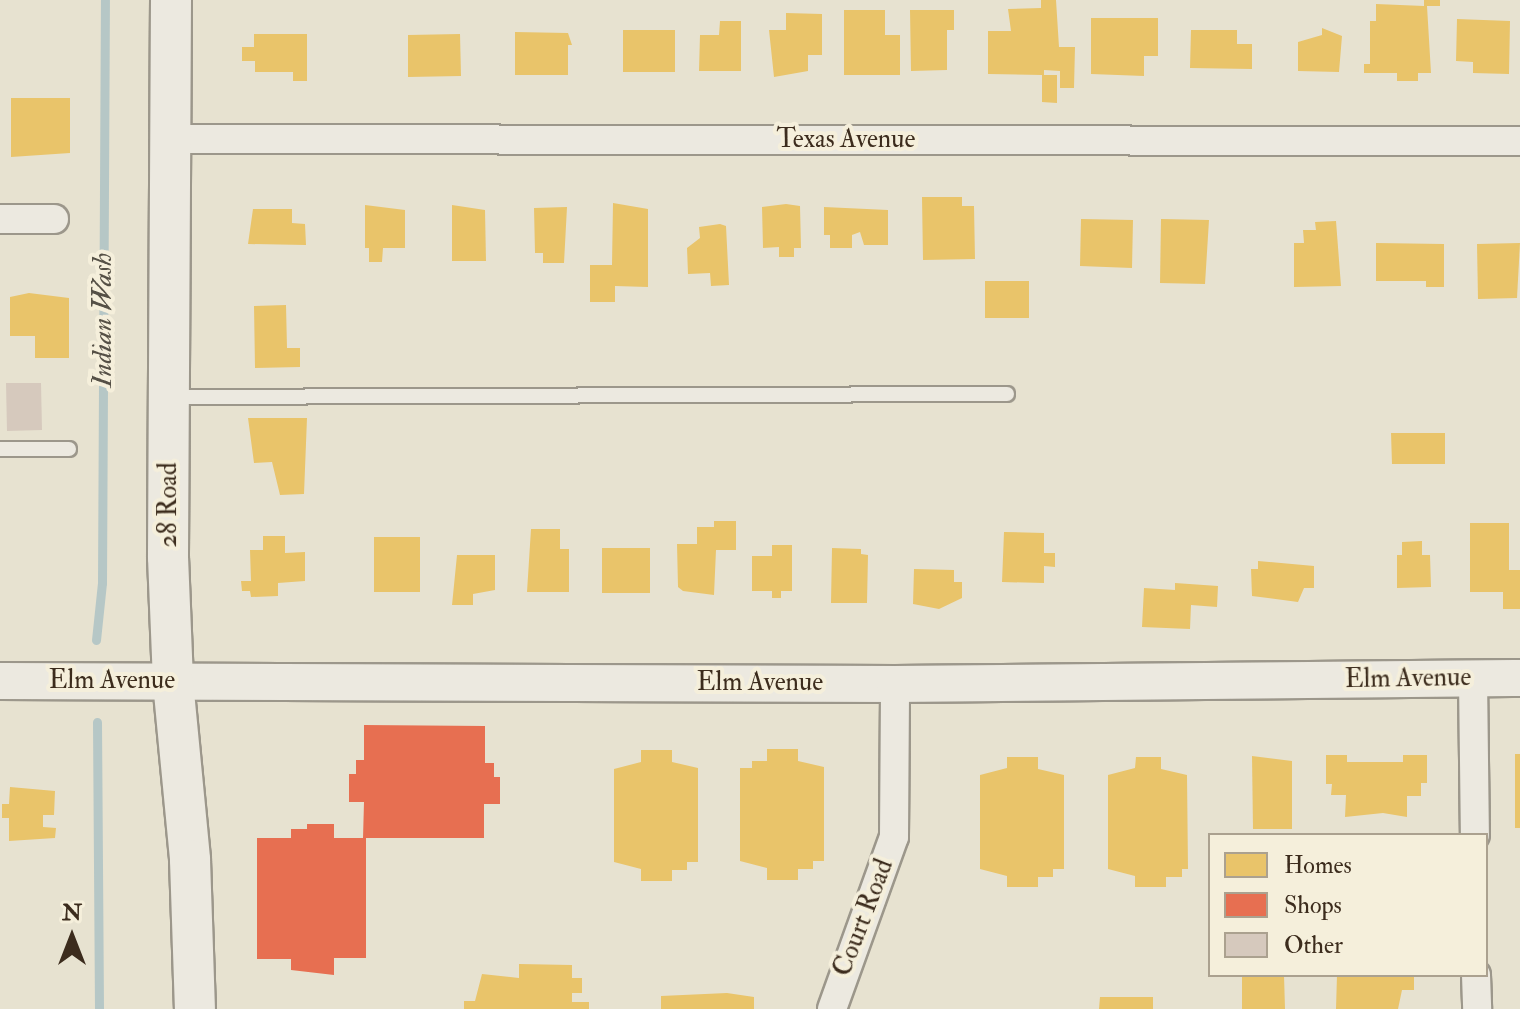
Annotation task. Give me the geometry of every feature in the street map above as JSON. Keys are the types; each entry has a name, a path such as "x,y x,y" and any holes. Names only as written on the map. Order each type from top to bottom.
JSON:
{"main road":[{"name":"28 Road","path":"171,0 169,397 173,682 190,860 195,1009"}],"street":[{"name":"Texas Avenue","path":"172,139 1520,141"},
{"path":"0,219 54,219"},
{"path":"1473,678 1475,833"},
{"name":"Elm Avenue","path":"0,681 895,684 1520,678"},
{"name":"Court Road","path":"832,1009 885,874 894,837 895,684"},
{"path":"1476,977 1477,1009"}],"lane":[{"path":"169,397 1007,394"},
{"path":"0,449 69,449"}],"building: Homes":[{"path":"1041,0 1056,0 1059,47 1075,47 1074,88 1060,88 1060,71 1044,70 1044,75 1057,75 1057,103 1042,102 1042,75 988,74 988,31 1011,31 1008,9 1041,8"},
{"path":"1424,0 1440,0 1440,6 1427,6 1431,73 1418,73 1418,81 1397,81 1397,73 1364,73 1364,64 1370,64 1370,21 1376,21 1376,4 1424,6"},
{"path":"844,10 885,10 885,35 900,35 900,75 844,75"},
{"path":"910,10 954,10 954,30 947,30 947,70 911,71"},
{"path":"786,13 822,14 822,55 808,55 808,71 774,77 769,30 786,30"},
{"path":"1091,18 1158,18 1158,56 1144,56 1144,76 1091,74"},
{"path":"1457,19 1510,21 1509,74 1473,73 1473,62 1456,61"},
{"path":"720,21 741,21 741,71 699,71 700,35 719,35"},
{"path":"1322,28 1342,36 1339,72 1298,71 1298,42 1322,35"},
{"path":"623,30 675,30 675,72 623,72"},
{"path":"1191,30 1237,30 1237,44 1252,44 1252,69 1190,68"},
{"path":"515,32 568,33 572,45 568,45 568,75 515,75"},
{"path":"254,34 307,34 307,81 293,81 293,72 255,72 255,61 242,61 242,47 254,47"},
{"path":"460,34 461,76 408,77 408,35"},
{"path":"11,98 70,98 70,153 11,157"},
{"path":"922,197 962,197 962,206 974,206 975,259 923,260"},
{"path":"613,203 648,209 648,287 615,286 615,302 590,302 590,265 612,265"},
{"path":"365,205 405,210 405,248 383,248 382,262 369,262 369,248 365,248"},
{"path":"452,205 485,210 486,261 452,261"},
{"path":"800,206 801,248 794,248 794,257 779,257 779,247 763,248 762,207"},
{"path":"567,207 564,263 543,263 543,253 535,253 534,208"},
{"path":"824,207 888,210 888,245 864,245 860,232 852,235 852,248 830,248 830,235 824,235"},
{"path":"253,209 292,209 292,223 305,224 306,245 248,244"},
{"path":"1081,219 1133,220 1132,268 1080,266"},
{"path":"1161,219 1209,220 1205,284 1160,283"},
{"path":"1336,221 1341,286 1294,287 1294,243 1304,243 1303,230 1316,230 1315,222"},
{"path":"726,226 729,285 711,286 710,273 688,274 687,248 700,238 699,227"},
{"path":"1376,243 1444,244 1444,287 1426,287 1426,281 1376,281"},
{"path":"1520,243 1517,298 1478,299 1477,244"},
{"path":"985,281 1029,281 1029,318 985,318"},
{"path":"29,293 69,298 69,358 35,358 35,336 10,336 10,297"},
{"path":"286,305 287,348 300,348 300,367 255,368 254,306"},
{"path":"248,418 307,418 304,494 280,495 272,462 254,463"},
{"path":"1391,433 1445,433 1445,464 1392,464"},
{"path":"714,521 736,521 736,550 716,550 714,595 683,591 678,587 677,544 697,544 697,527 714,527"},
{"path":"1470,523 1509,523 1509,570 1520,570 1520,609 1503,609 1503,592 1470,592"},
{"path":"531,529 560,529 560,549 569,549 569,592 527,592"},
{"path":"1004,532 1044,533 1044,553 1055,553 1055,567 1044,566 1044,583 1002,582"},
{"path":"263,536 285,536 285,553 305,552 305,581 278,583 278,596 251,597 250,591 242,591 241,581 251,581 250,550 263,550"},
{"path":"374,537 420,537 420,592 374,592"},
{"path":"1422,541 1422,555 1430,555 1431,587 1397,588 1397,555 1402,555 1402,542"},
{"path":"772,545 792,545 792,591 781,591 781,598 772,598 772,591 752,591 752,556 772,556"},
{"path":"602,548 650,548 650,593 602,593"},
{"path":"832,548 861,549 861,554 868,555 867,603 831,603"},
{"path":"457,555 495,555 495,590 473,594 473,605 452,605"},
{"path":"1258,561 1314,566 1314,588 1304,588 1298,602 1252,596 1251,569 1258,569"},
{"path":"914,569 954,570 954,582 962,582 962,598 939,609 913,604"},
{"path":"1175,583 1218,586 1217,607 1191,605 1190,629 1142,627 1144,588 1175,590"},
{"path":"767,749 798,749 798,761 824,767 824,861 813,861 813,869 798,869 798,880 767,880 767,868 740,861 740,768 752,768 752,761 767,761"},
{"path":"641,750 672,750 672,762 698,768 698,862 687,862 687,870 672,870 672,881 641,881 641,869 614,862 614,769 641,762"},
{"path":"1515,754 1520,754 1520,828 1515,828"},
{"path":"1326,755 1347,755 1347,762 1403,762 1403,755 1427,755 1427,783 1421,783 1421,796 1407,796 1407,817 1383,813 1345,817 1346,795 1331,795 1332,784 1326,784"},
{"path":"1252,756 1292,761 1292,829 1253,829"},
{"path":"1007,757 1038,757 1038,769 1064,775 1064,869 1053,869 1053,877 1038,877 1038,887 1007,887 1007,876 980,869 980,775 1007,768"},
{"path":"1136,757 1161,757 1161,769 1187,775 1188,869 1182,869 1182,877 1166,877 1166,887 1135,887 1135,876 1108,869 1108,775 1135,768"},
{"path":"10,787 55,791 54,815 43,815 43,827 56,828 55,838 9,841 9,818 2,818 2,804 9,804"},
{"path":"519,964 572,965 572,978 582,978 582,993 572,993 572,1002 589,1002 589,1009 464,1009 464,1001 475,1001 482,974 519,978"},
{"path":"1242,977 1284,977 1285,1009 1242,1009"},
{"path":"1337,977 1414,977 1414,990 1402,990 1398,1009 1336,1009"},
{"path":"727,993 754,997 754,1009 661,1009 661,996"},
{"path":"1100,997 1153,997 1153,1009 1099,1009"}],"building: Shops":[{"path":"364,725 485,726 485,763 494,763 494,777 500,777 500,804 484,804 484,838 363,838 364,802 349,802 349,774 356,774 356,760 364,760"},
{"path":"307,824 334,824 334,838 366,838 366,958 334,958 334,975 291,970 291,959 257,959 257,838 291,838 291,829 307,829"}],"building: Other":[{"path":"6,383 41,383 42,430 7,431"}],"waterway":[{"name":"Indian Wash","path":"96,640 102,583 105,0"},
{"name":"Indian Wash","path":"97,722 99,1009"}]}
